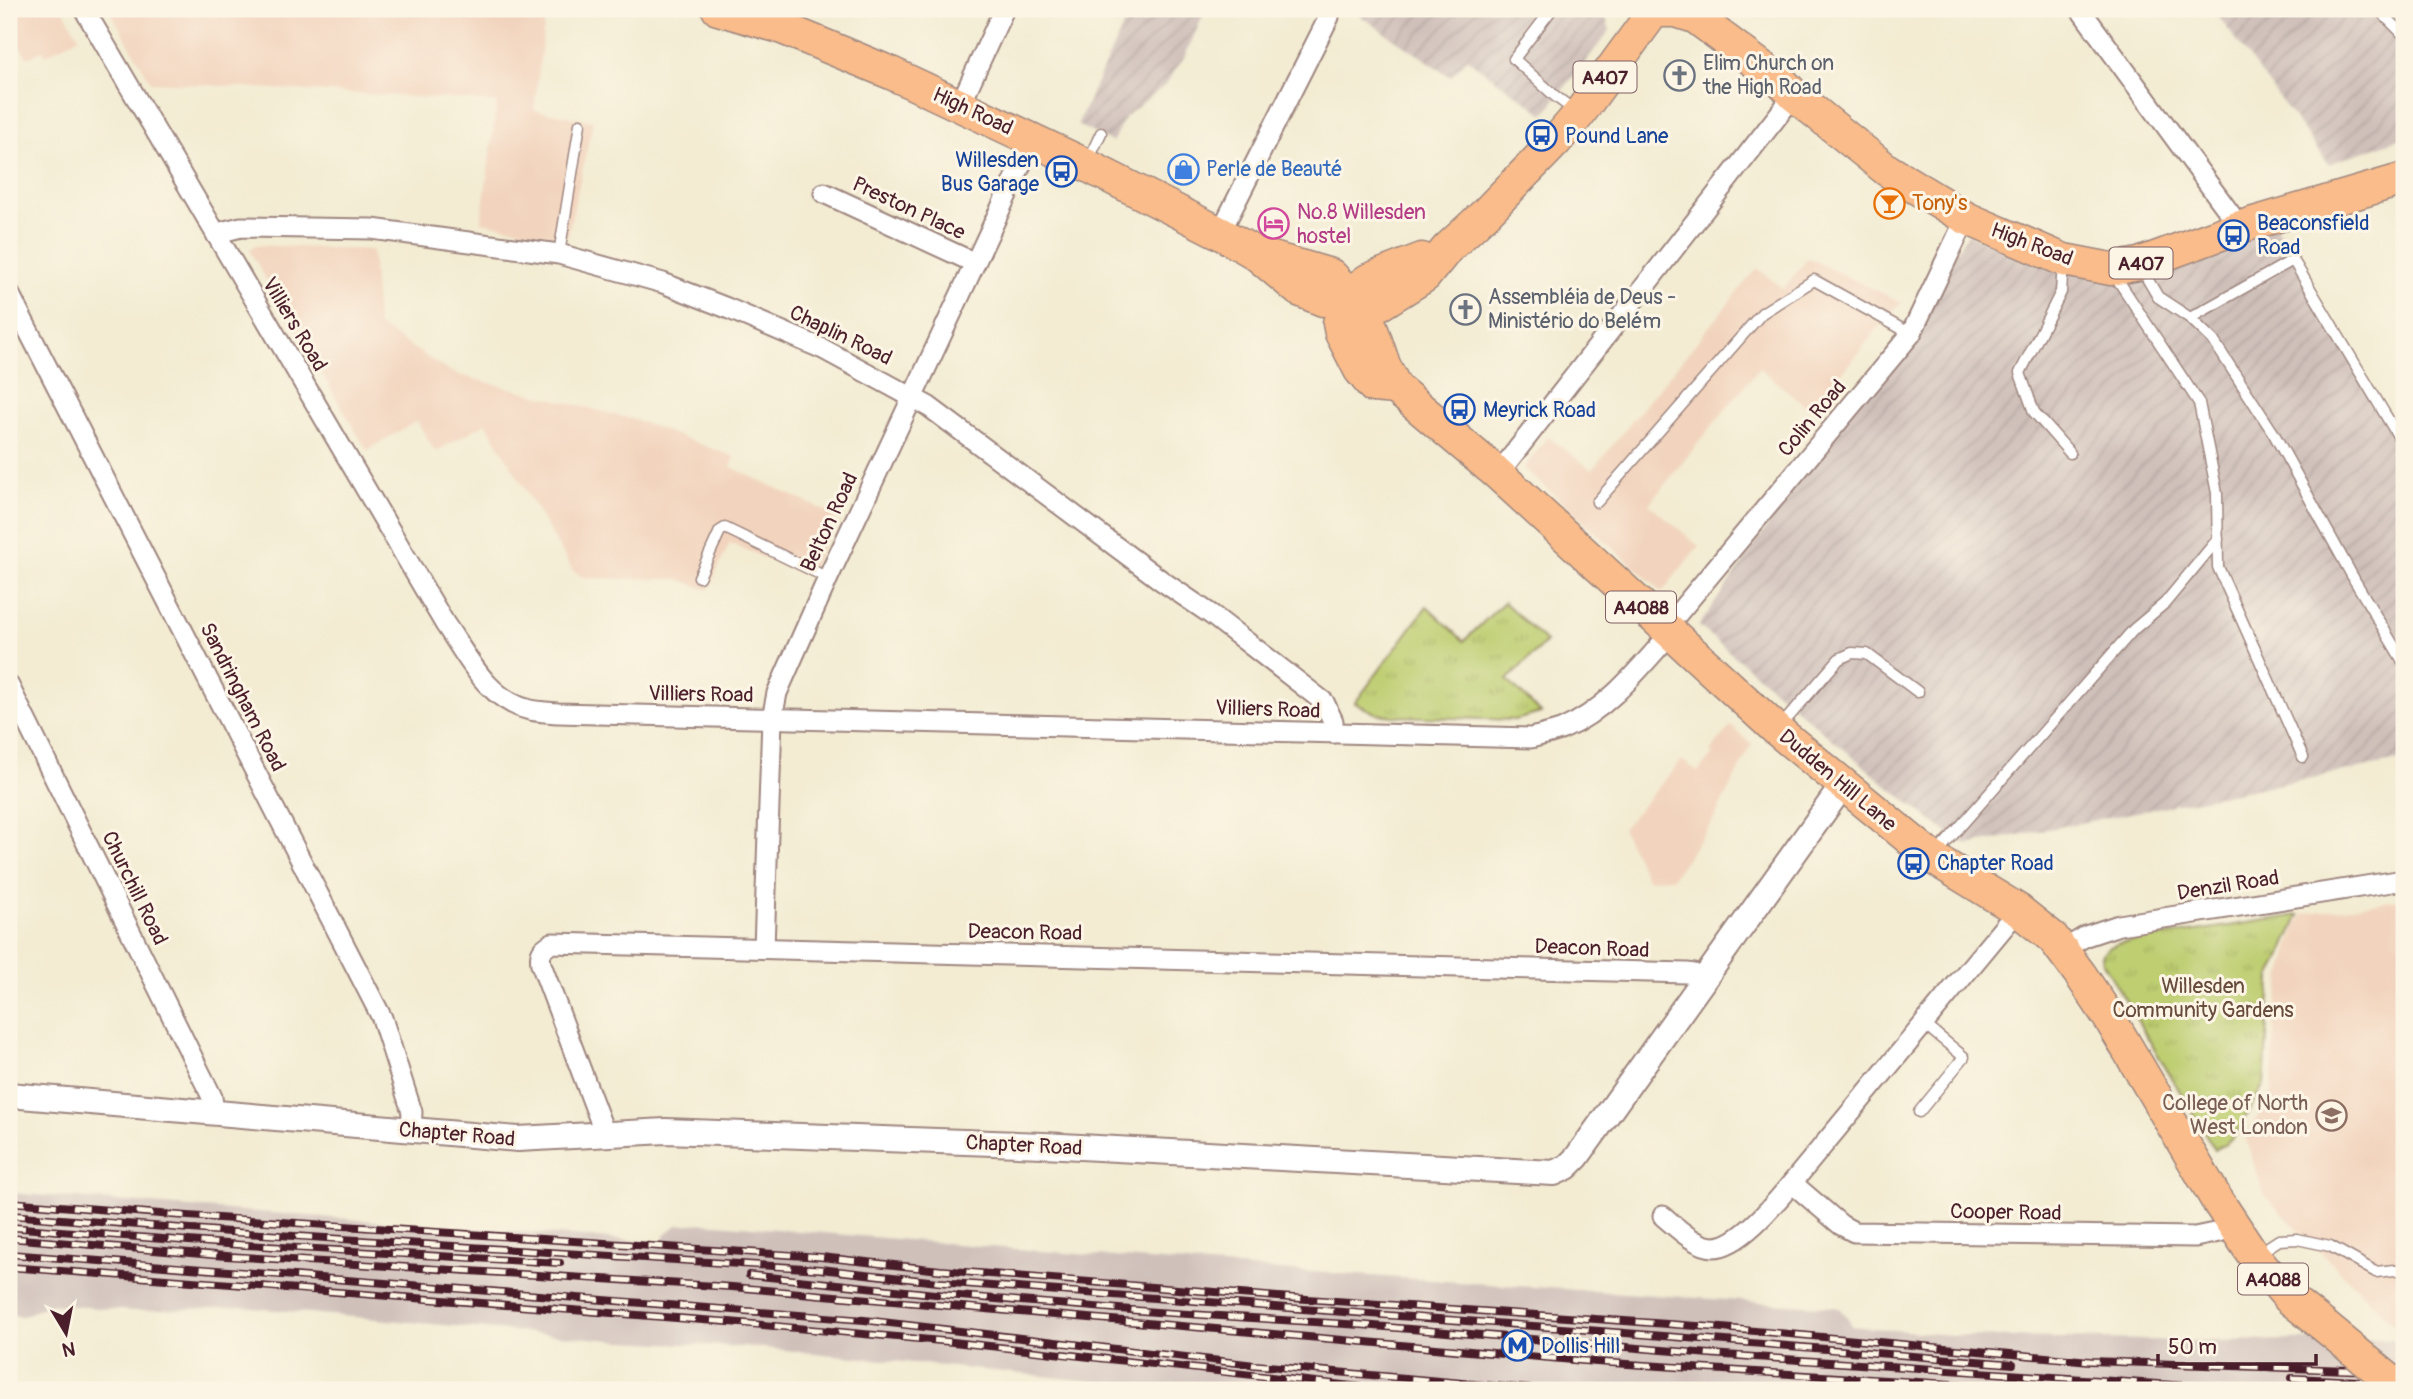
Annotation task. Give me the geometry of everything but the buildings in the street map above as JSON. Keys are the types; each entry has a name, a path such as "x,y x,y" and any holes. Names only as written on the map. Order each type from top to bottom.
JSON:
{"main road":[{"name":"High Road","path":"736,11 826,46 960,104 1086,164 1255,253 1299,290 1323,300 1349,294 1368,280 1447,249 1496,203 1579,114 1653,10 1676,11 1695,17 1782,82 1887,170 1966,218 2064,260 2125,267"},
{"name":"A407","path":"2125,267 2240,227 2404,179"},
{"name":"Dudden Hill Lane","path":"1349,294 1339,323 1346,346 1373,386 1396,388 1498,474 1777,730 1843,785 1933,858 2018,910 2053,938 2110,1019 2217,1200 2255,1256 2290,1298 2402,1390"}],"street":[{"name":"Villiers Road","path":"84,9 445,624 488,687 503,698 529,710 772,719 1531,738 1563,729 1590,714 1616,693 1668,631"},
{"path":"960,104 1004,9"},
{"path":"2080,9 2240,227"},
{"path":"1220,233 1329,17"},
{"path":"1498,474 1794,94"},
{"name":"Belton Road","path":"764,948 772,719 777,693 1033,139"},
{"name":"Preston Place","path":"824,193 975,263"},
{"name":"Colin Road","path":"1668,631 1911,334 1966,218"},
{"name":"Chaplin Road","path":"217,236 241,227 372,229 559,254 663,284 823,349 928,406 1162,581 1212,615 1324,702 1333,721 1333,733"},
{"name":"Sandringham Road","path":"9,293 382,1018 412,1112 411,1130"},
{"name":"Churchill Road","path":"9,685 212,1097 214,1114"},
{"name":"Chapter Road","path":"9,1095 518,1139 666,1131 1044,1146 1554,1173 1567,1167 1577,1157 1843,785"},
{"name":"Denzil Road","path":"2063,950 2086,936 2119,925 2404,880"},
{"path":"1663,1216 1699,1243 1713,1247 1728,1243 1760,1220 2018,910"},
{"name":"Deacon Road","path":"605,1134 541,964 542,949 552,943 1694,974 1704,981"},
{"name":"Cooper Road","path":"1792,1182 1841,1225 1854,1232 2195,1237 2219,1232 2233,1223"}],"lane":[{"path":"1552,9 1514,59 1579,114"},
{"path":"2378,9 2404,35"},
{"path":"559,254 580,124"},
{"path":"1086,164 1101,133"},
{"path":"2064,260 2061,292 2020,373 2034,412 2070,453"},
{"path":"2190,318 2293,260 2404,446"},
{"path":"2125,267 2158,297 2190,318 2213,340 2274,434 2355,581 2404,663"},
{"path":"2125,267 2199,403 2217,493 2218,567 2303,757"},
{"path":"1598,502 1762,313 1814,280 1911,334"},
{"path":"699,577 720,531 725,528 828,578"},
{"path":"1933,858 2134,629 2165,603 2218,539"},
{"path":"1777,730 1839,659 1852,653 1867,654 1918,692"},
{"path":"1919,1112 1964,1057 1924,1024"},
{"path":"2255,1256 2279,1240 2297,1240 2330,1246 2376,1272 2404,1269"}],"shaded area":[{"path":"9,9 63,9 79,37 46,55 43,50 28,58 19,45 9,50"},
{"path":"109,9 546,9 534,110 593,121 567,238 481,222 497,103 151,82"},
{"name":"Willesden Bus Garage","path":"1131,9 1206,9 1184,58 1164,86 1125,117 1112,142 1077,125"},
{"path":"1350,9 1603,9 1610,30 1544,114 1467,59 1451,77"},
{"path":"2213,9 2404,9 2404,137 2328,164"},
{"path":"2275,225 2404,453 2404,760 1967,845 1880,780 1699,626 1968,234 2059,271"},
{"path":"255,245 372,250 377,325 444,368 459,375 635,420 735,457 731,467 836,516 808,577 730,543 708,590 679,579 585,578 573,571 486,423 435,452 417,421 367,450 249,250"},
{"path":"1808,258 1902,303 1893,310 1811,410 1759,368 1649,504 1699,546 1662,592 1524,468 1548,437 1592,470 1757,268 1783,289"},
{"path":"1731,726 1752,744 1712,822 1672,878 1647,879 1622,829 1682,760 1698,772"},
{"name":"College of North West London","path":"2404,899 2404,1335 2265,1196 2245,1137 2272,1093 2274,1026 2282,974 2295,928 2303,914"},
{"path":"9,1193 661,1243 666,1234 677,1225 704,1223 1222,1266 1833,1307 1839,1308 1849,1319 1851,1326 1962,1336 2195,1341 2404,1339 2404,1390 1180,1390 764,1348 622,1341 242,1307 133,1311 50,1304 23,1316 9,1315"}],"green space":[{"path":"1504,602 1546,642 1507,680 1541,713 1515,720 1393,716 1377,714 1355,703 1427,606 1464,641"},
{"name":"Willesden Community Gardens","path":"2299,915 2271,977 2264,1084 2234,1137 2215,1150 2103,963 2102,954 2119,943"}],"railway":[{"path":"9,1202 821,1257 940,1270 1711,1327 2090,1361 2404,1372"},
{"path":"9,1215 230,1232 820,1269 938,1282 2013,1364"},
{"path":"9,1227 227,1244 560,1263"},
{"path":"9,1238 226,1256 732,1287 1596,1362 2047,1390"},
{"path":"9,1254 864,1320 1255,1365 1543,1390"},
{"path":"9,1267 729,1322 953,1342 1388,1390"},
{"path":"749,1275 1156,1312 1362,1325 1710,1354 2246,1390"},
{"path":"2292,1378 2404,1383"}],"place":[{"name":"Elim Church on the High Road","path":"1680,75"},
{"name":"Pound Lane","path":"1542,136"},
{"name":"Perle de Beauté","path":"1183,169"},
{"name":"Willesden Bus Garage","path":"1062,172"},
{"name":"Tony's","path":"1889,203"},
{"name":"No.8 Willesden hostel","path":"1274,224"},
{"name":"Beaconsfield Road","path":"2234,235"},
{"name":"Assembléia de Deus - Ministério do Belém","path":"1465,309"},
{"name":"Meyrick Road","path":"1460,410"},
{"name":"Chapter Road","path":"1914,863"},
{"name":"College of North West London","path":"2331,1115"},
{"name":"Dollis Hill","path":"1518,1346"}]}
